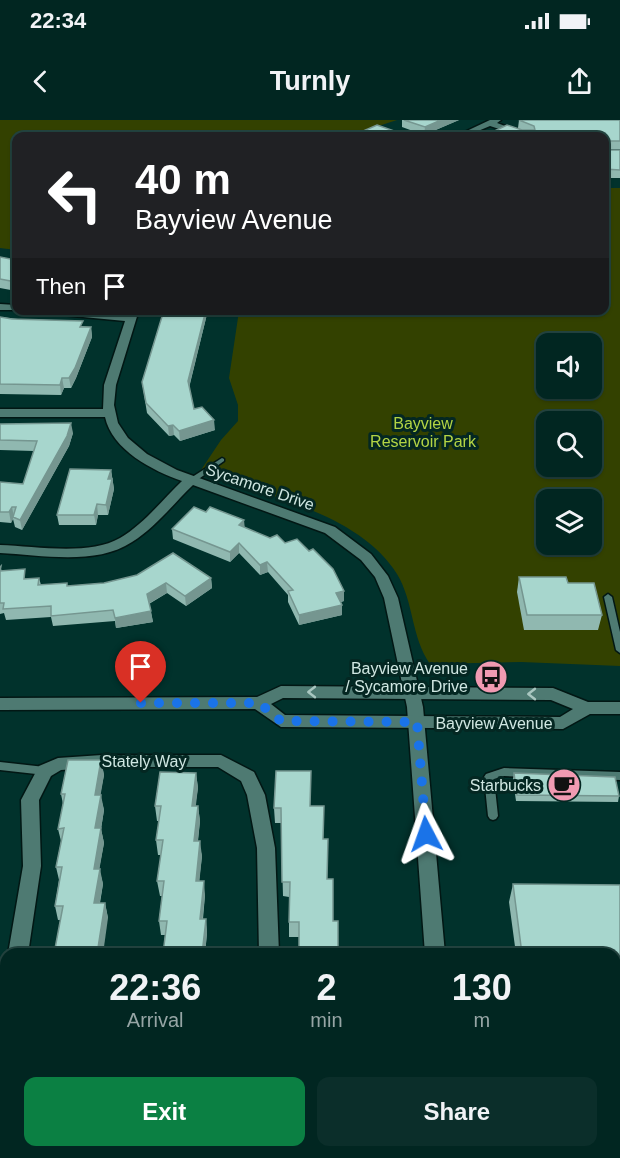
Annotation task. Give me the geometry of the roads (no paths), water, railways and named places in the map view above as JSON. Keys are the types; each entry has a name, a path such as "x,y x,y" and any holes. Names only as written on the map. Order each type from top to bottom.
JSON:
{"street":[{"path":"469,132 493,122 518,132"},
{"path":"0,413 107,413 108,389 132,315"},
{"name":"Sycamore Drive","path":"107,413 122,439 152,464 190,481 309,520 348,541 366,557 381,576 391,598 415,708 435,948"},
{"path":"0,549 93,550 115,546 132,536 190,481"},
{"name":"Bayview Avenue","path":"0,704 259,703 281,692 564,723 587,708"},
{"name":"Bayview Avenue","path":"259,703 281,721 553,694 587,708 620,708"},
{"name":"Stately Way","path":"45,771 58,764 102,761 221,761 240,770 248,777 256,795 266,848 269,948"},
{"path":"19,948 32,866 30,800 45,771"}],"lane":[{"path":"190,481 222,460"},
{"path":"608,597 620,650"},
{"path":"0,766 45,771"},
{"path":"493,816 489,777 504,772 620,776"}],"place":[{"name":"Bayview Avenue / Sycamore Drive","path":"491,677"},
{"name":"Starbucks","path":"564,785"}],"park label":[{"name":"Bayview Reservoir Park","path":"423,432"}]}
